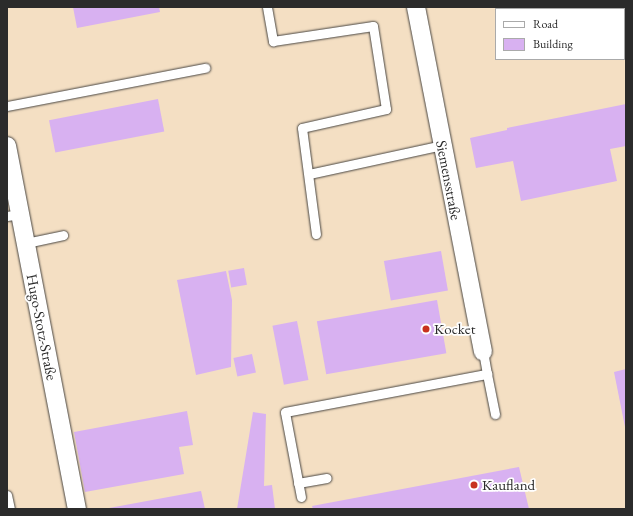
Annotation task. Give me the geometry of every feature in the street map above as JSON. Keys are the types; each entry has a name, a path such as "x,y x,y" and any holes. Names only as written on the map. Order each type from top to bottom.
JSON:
{"street":[{"name":"Siemensstraße","path":"416,7 483,352"},
{"name":"Hugo-Stotz-Straße","path":"7,146 14,215 26,242 77,509"}],"lane":[{"path":"267,7 273,41 373,26 386,109 302,128 316,234"},
{"path":"7,106 205,68"},
{"path":"308,174 442,145"},
{"path":"26,242 64,235"},
{"path":"483,352 495,414"},
{"path":"301,497 285,412 488,374"},
{"path":"298,483 327,478"},
{"path":"7,495 10,509"}],"building":[{"path":"73,7 159,7 160,12 77,28"},
{"path":"158,99 164,131 55,153 49,120"},
{"path":"626,104 626,146 610,149 617,181 521,201 513,161 476,168 470,138 507,130 507,128"},
{"path":"441,251 448,290 391,300 384,261"},
{"path":"244,268 247,285 231,288 228,271"},
{"path":"226,271 232,300 231,367 196,375 177,280"},
{"path":"437,300 446,353 326,374 317,321"},
{"path":"297,321 308,380 284,385 272,326"},
{"path":"252,354 256,373 237,377 233,358"},
{"path":"626,369 626,427 625,427 614,372"},
{"path":"187,411 193,445 179,447 184,474 85,492 74,432"},
{"path":"253,412 266,414 264,486 272,485 275,509 237,509"},
{"name":"Kaufland","path":"519,467 529,509 313,509 312,506"},
{"path":"201,491 205,509 109,509 109,508"}],"place":[{"name":"Kocket","path":"426,329"},
{"name":"Kaufland","path":"474,485"}]}
